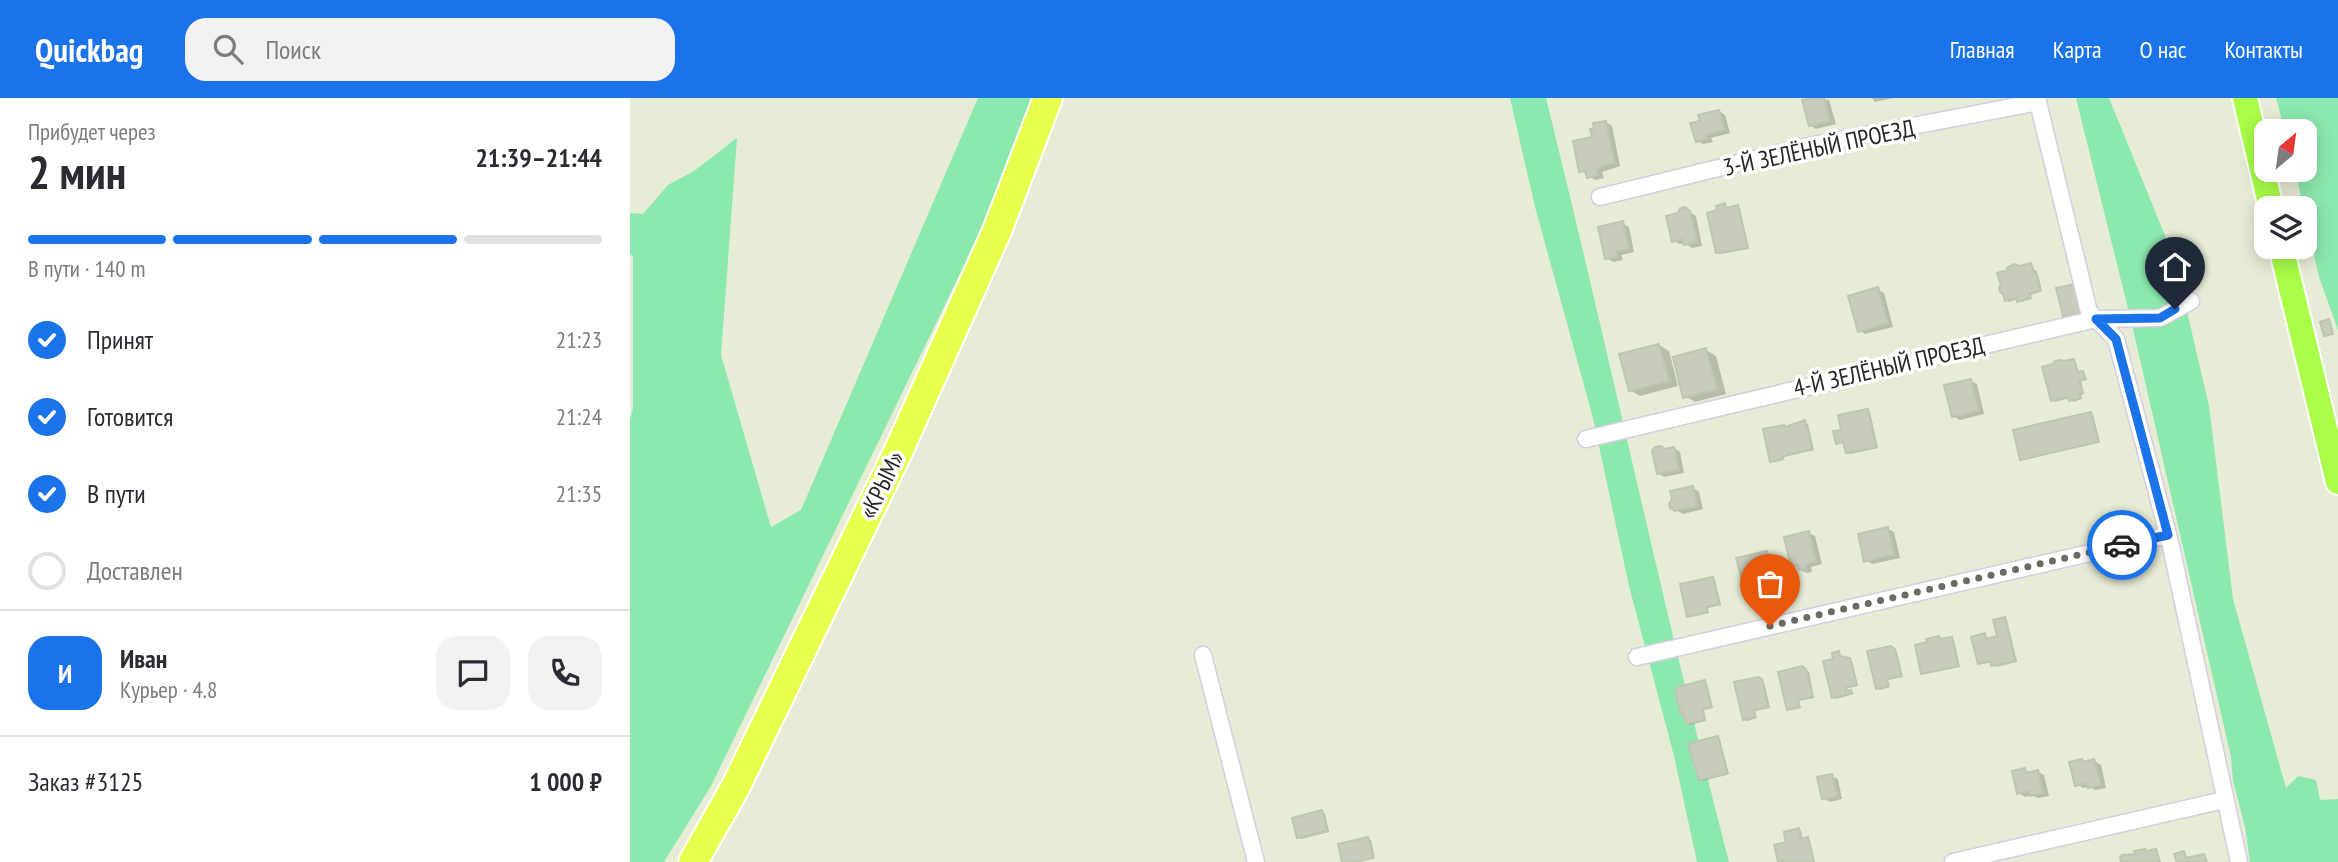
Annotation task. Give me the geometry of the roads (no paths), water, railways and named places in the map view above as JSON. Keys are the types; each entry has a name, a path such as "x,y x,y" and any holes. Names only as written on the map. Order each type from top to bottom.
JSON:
{"highway":[{"name":"«КРЫМ»","path":"693,862 736,786 898,452 997,231 1048,98"},
{"path":"707,862 747,794 979,300 1057,98"}],"main road":[{"path":"2245,98 2269,196"},
{"path":"2283,259 2338,482"}],"street":[{"name":"3-Й ЗЕЛЁНЫЙ ПРОЕЗД","path":"1600,197 1808,146 2038,100"},
{"path":"2038,100 2089,312 2116,339 2168,535 2239,862"},
{"name":"4-Й ЗЕЛЁНЫЙ ПРОЕЗД","path":"1586,439 2096,319 2160,318 2191,301"},
{"path":"1637,657 2168,535"},
{"path":"1203,654 1255,862"},
{"path":"1953,862 2224,800"}]}
